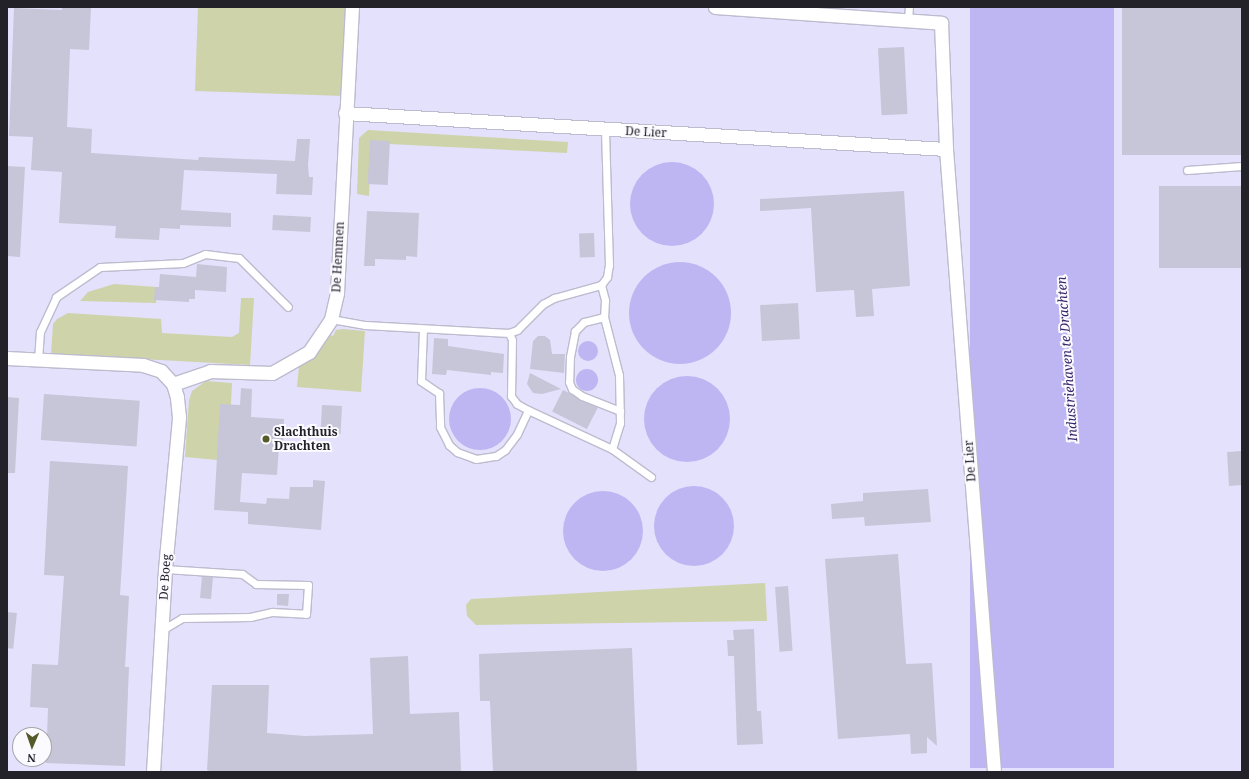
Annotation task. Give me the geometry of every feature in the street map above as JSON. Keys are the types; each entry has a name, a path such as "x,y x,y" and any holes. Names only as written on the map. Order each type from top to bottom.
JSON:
{"street":[{"name":"De Hemmen","path":"173,384 210,371 272,372 309,352 331,319 337,293 345,113 352,7"},
{"path":"715,7 827,11 908,20"},
{"name":"De Lier","path":"908,20 941,23 946,149 994,772"},
{"name":"De Lier","path":"345,113 946,149"},
{"path":"7,358 143,365 161,371 173,384"},
{"name":"De Boeg","path":"153,772 165,569 178,418 178,397 173,384"}],"lane":[{"path":"908,20 909,7"},
{"path":"331,319 365,326 509,333 517,330 543,304 554,298 601,285 607,277 609,265 604,129"},
{"path":"1187,170 1242,166"},
{"path":"38,360 40,332 56,297 100,267 183,263 205,254 239,258 288,307"},
{"path":"601,285 605,300 604,317 616,360 620,411 617,434 612,449"},
{"path":"604,317 584,322 575,331 570,358 569,382 572,388 582,396 620,411"},
{"path":"423,329 420,381 439,393 440,427 449,445 457,452 476,459 496,456 512,443 528,410"},
{"path":"509,333 512,340 511,396 516,404 612,449 651,478"},
{"path":"162,631 182,618 250,617 272,612 306,614 308,585 256,584 242,574 165,569"}],"shaded area":[{"path":"7,7 1242,7 1242,772 7,772"}],"green space":[{"path":"198,7 345,7 348,15 344,96 195,91"},
{"path":"368,130 568,142 567,153 389,144 371,152 369,196 357,194 359,138"},
{"path":"114,284 157,287 156,303 80,301 88,292"},
{"path":"241,298 254,298 250,365 51,354 53,324 57,319 68,313 161,319 162,333 232,337 239,333"},
{"path":"343,329 365,331 361,392 297,387 299,366 321,349 330,335 333,336 336,330"},
{"path":"206,381 232,383 228,461 185,457 189,400 192,391"},
{"path":"765,583 767,621 476,625 467,616 466,605 471,599"}],"water":[{"name":"Industriehaven te Drachten","path":"970,7 1114,7 1114,768 970,768"},
{"path":"672,162 688,165 702,174 711,188 714,204 711,220 702,234 688,243 672,246 656,243 642,234 633,220 630,204 633,188 642,174 656,165"},
{"path":"680,262 700,266 708,270 716,277 723,285 727,293 731,313 727,333 723,341 716,349 708,356 700,360 680,364 660,360 652,356 644,349 637,341 633,333 629,313 633,293 637,285 644,277 652,270 660,266"},
{"path":"584,341 592,341 598,347 598,355 592,361 584,361 578,355 578,347"},
{"path":"587,369 595,372 598,380 595,388 587,391 579,388 576,380 579,372"},
{"path":"687,376 703,379 711,383 723,395 727,403 730,419 727,435 723,443 711,455 703,459 687,462 671,459 663,455 651,443 647,435 644,419 647,403 651,395 663,383 671,379"},
{"path":"480,388 492,390 502,397 509,407 511,419 509,431 502,441 492,448 480,450 468,448 458,441 451,431 449,419 451,407 458,397 468,390"},
{"path":"686,486 702,486 723,497 734,518 734,534 723,555 702,566 686,566 672,560 665,555 660,548 654,534 654,518 660,504 665,497 672,492"},
{"path":"595,491 611,491 632,502 643,523 643,539 632,560 611,571 595,571 581,565 574,560 569,553 563,539 563,523 569,509 574,502 581,497"}],"building":[{"path":"62,7 91,7 89,50 70,49 67,127 92,129 91,153 198,160 199,157 295,161 297,139 310,139 308,165 309,177 313,177 312,195 276,194 277,174 184,170 181,210 231,213 231,227 180,225 180,229 160,228 159,240 115,238 116,226 59,223 62,172 31,170 33,137 9,136 14,8 62,10"},
{"path":"1122,7 1242,7 1242,155 1122,155"},
{"path":"904,47 908,114 882,115 878,48"},
{"path":"370,140 390,141 388,185 368,184"},
{"path":"7,166 25,167 20,257 7,256"},
{"path":"1159,186 1242,186 1242,268 1159,268"},
{"path":"904,191 910,286 872,289 874,316 856,317 854,290 816,292 811,208 760,211 760,199"},
{"path":"367,211 419,213 417,257 406,256 406,260 375,259 375,266 364,266"},
{"path":"273,215 311,217 310,232 272,230"},
{"path":"594,233 595,257 580,258 579,234"},
{"path":"197,264 227,267 226,292 195,290 195,299 189,299 189,302 154,300 155,287 159,287 160,274 196,277"},
{"path":"798,303 800,339 762,341 760,305"},
{"path":"538,336 545,336 550,340 552,354 565,354 564,373 530,369 533,341"},
{"path":"434,338 448,339 448,346 504,354 503,373 491,372 491,375 447,370 446,375 432,374"},
{"path":"530,373 561,389 542,394 533,393 527,384"},
{"path":"241,388 252,389 251,417 284,419 283,446 279,446 277,475 242,473 240,502 266,504 267,498 289,499 290,487 313,487 313,480 325,481 321,530 248,524 248,512 214,510 220,404 240,405"},
{"path":"563,390 598,408 587,429 552,411"},
{"path":"44,394 140,401 137,447 41,440"},
{"path":"7,397 19,398 15,473 7,473"},
{"path":"322,405 342,406 341,434 321,433"},
{"path":"1242,451 1242,485 1229,486 1227,452"},
{"path":"50,461 128,466 120,595 129,596 125,667 129,667 125,766 52,763 52,727 47,727 48,708 30,707 32,664 58,665 64,576 44,575"},
{"path":"928,489 931,522 865,526 864,517 832,519 831,504 863,501 863,493"},
{"path":"898,554 906,664 932,663 937,746 927,737 927,753 911,754 910,734 838,739 825,559"},
{"path":"202,576 213,577 211,599 200,598"},
{"path":"788,586 793,651 780,652 775,587"},
{"path":"277,594 289,594 288,606 277,605"},
{"path":"7,612 17,613 13,649 7,648"},
{"path":"754,629 757,711 761,711 763,744 737,745 734,656 728,656 727,640 734,640 733,630"},
{"path":"632,648 637,772 493,772 490,701 480,701 479,654"},
{"path":"408,656 410,714 459,712 461,772 212,772 207,770 212,685 269,685 267,733 305,736 373,734 370,658"}],"place":[{"name":"Slachthuis Drachten","path":"266,439"}]}
